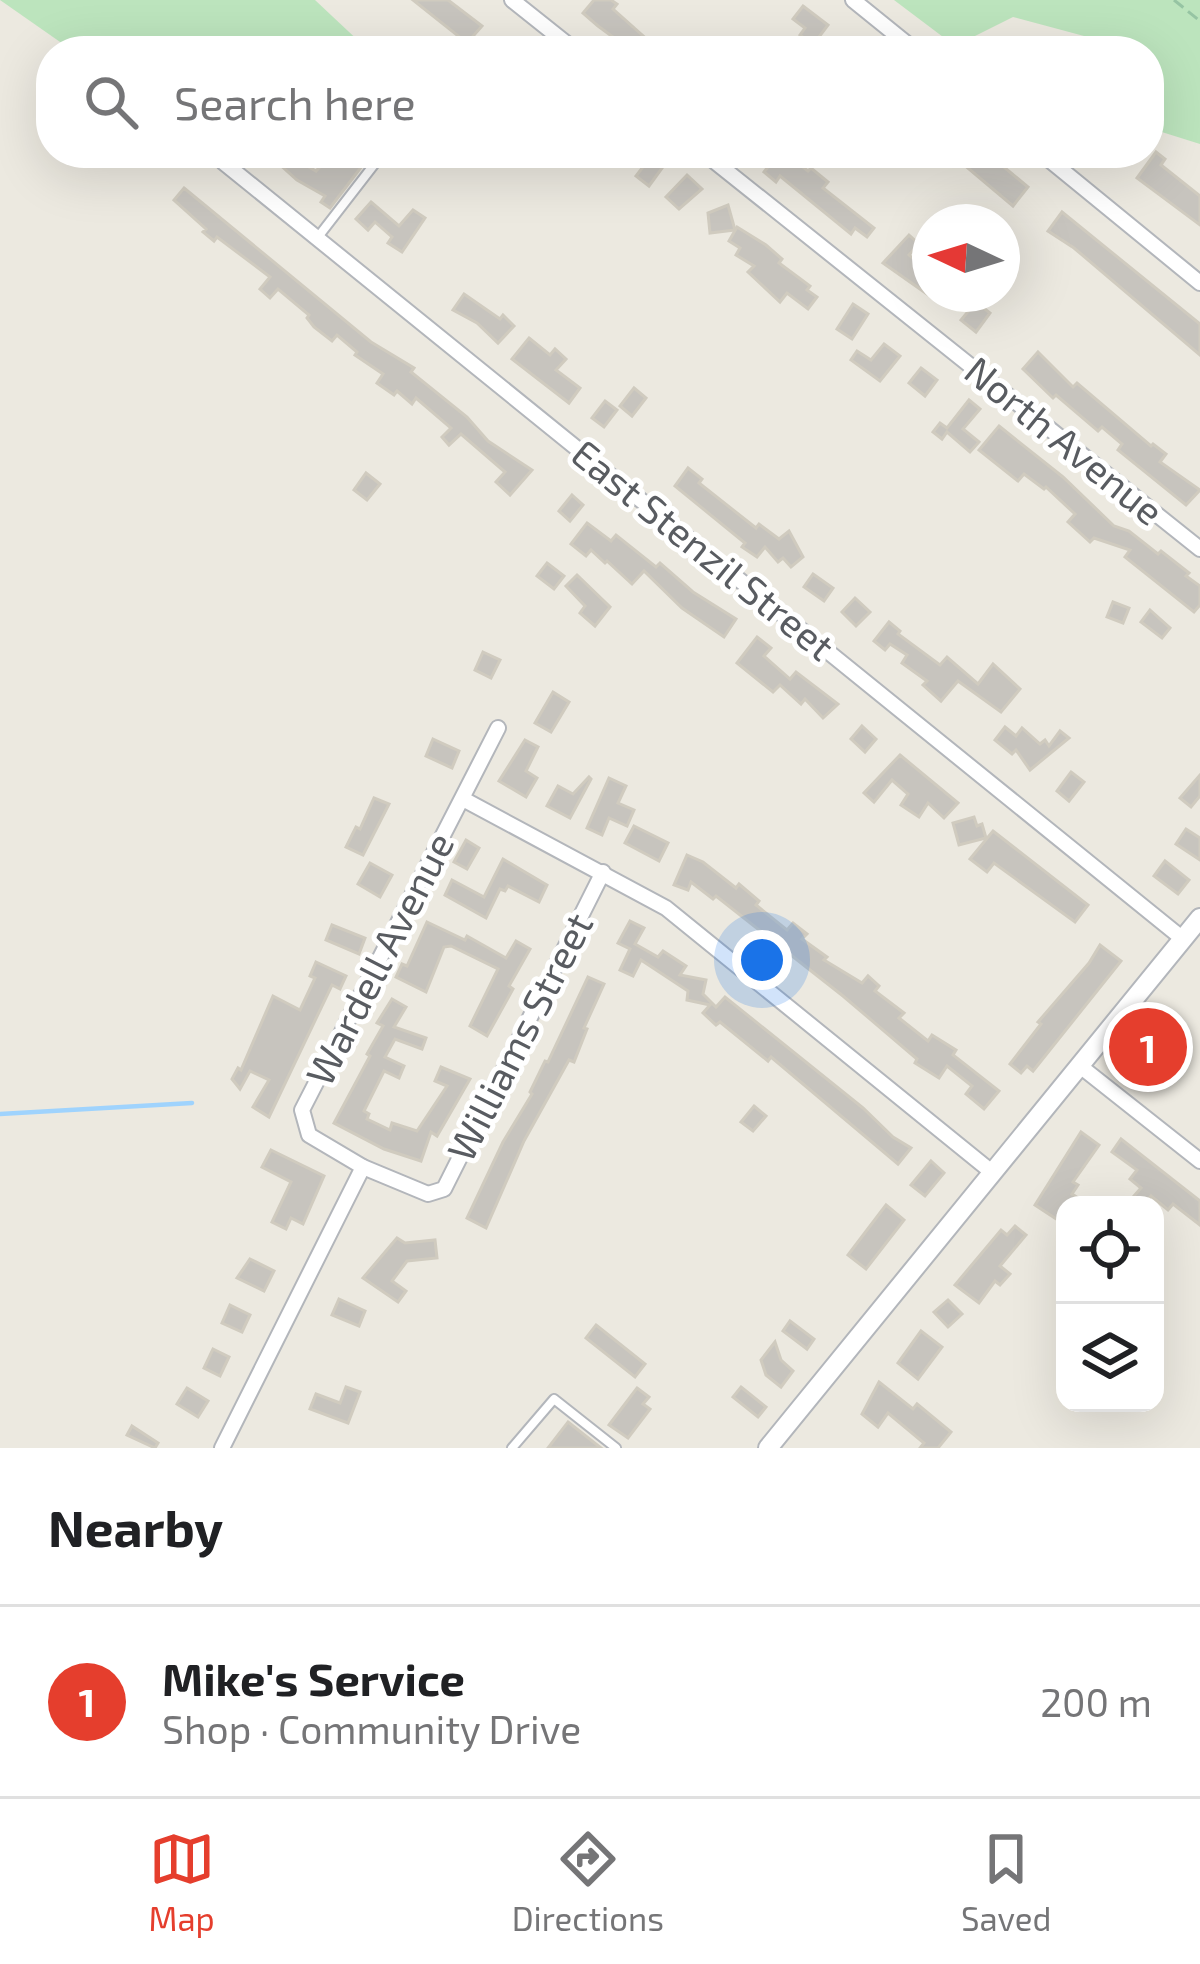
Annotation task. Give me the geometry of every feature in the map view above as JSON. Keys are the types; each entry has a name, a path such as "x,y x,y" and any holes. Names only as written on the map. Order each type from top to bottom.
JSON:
{"street":[{"path":"512,0 557,36"},
{"path":"853,0 897,36"},
{"name":"East Stenzil Street","path":"232,168 1184,939"},
{"name":"North Avenue","path":"723,168 1200,549"},
{"path":"1059,168 1200,283"},
{"name":"Wardell Avenue","path":"363,1167 309,1135 302,1110 498,728"},
{"path":"463,799 666,908 993,1173"},
{"name":"Williams Street","path":"363,1167 428,1195 444,1189 603,872"},
{"path":"768,1448 1200,920"},
{"path":"1080,1066 1200,1161"},
{"path":"222,1448 363,1167"}],"lane":[{"path":"317,238 371,168"},
{"path":"512,1448 554,1399 616,1448"}],"path":[{"path":"1174,0 1200,21"}],"green space":[{"path":"0,0 315,0 353,36 52,36"},
{"path":"894,0 1200,0 1200,144 1164,133 1164,36 1084,36 1013,17 975,36 942,36"}],"building":[{"path":"413,0 448,0 482,26 473,36 458,36"},
{"path":"594,0 611,0 617,4 613,9 643,36 612,36 583,13"},
{"path":"803,6 828,25 820,36 801,36 805,28 793,19"},
{"path":"1164,167 1200,196 1200,225 1137,178 1144,168"},
{"path":"284,168 361,168 330,208 321,202 325,196"},
{"path":"642,168 662,168 649,186 636,176"},
{"path":"767,168 811,168 828,182 823,188 874,228 867,237 855,228 851,234 780,176 776,182 764,172"},
{"path":"968,168 1005,168 1028,187 1011,204"},
{"path":"687,175 702,189 679,209 666,197"},
{"path":"184,188 371,342 414,368 411,372 467,417 488,441 532,470 510,495 496,482 505,472 461,434 449,445 442,437 451,428 416,398 412,404 377,383 383,374 355,355 337,335 332,341 314,327 309,315 278,289 270,298 260,289 270,277 217,237 214,241 174,200"},
{"path":"371,202 399,226 413,210 425,218 402,252 388,243 392,237 375,222 368,230 356,219"},
{"path":"728,205 735,230 710,233 708,213"},
{"path":"1062,212 1200,324 1200,355 1048,231"},
{"path":"737,227 766,245 782,259 779,263 810,286 807,290 817,297 808,309 787,293 780,302 748,272 754,266 736,255 740,248 729,241"},
{"path":"909,235 912,238 912,283 883,263"},
{"path":"464,294 514,326 498,343 477,323 453,310"},
{"path":"853,304 868,314 852,339 837,329"},
{"path":"968,312 990,313 976,332 961,320"},
{"path":"529,338 550,355 555,349 566,359 556,370 580,388 569,403 512,359"},
{"path":"884,344 900,356 880,381 851,360 857,351 871,360"},
{"path":"1038,352 1073,387 1077,383 1166,454 1160,462 1200,490 1186,505 1118,450 1122,444 1102,427 1098,431 1056,395 1053,398 1023,369"},
{"path":"921,368 937,380 925,396 909,383"},
{"path":"634,388 646,398 632,416 620,406"},
{"path":"969,400 980,409 963,429 979,442 970,452 947,432 942,439 933,432 940,423 947,428"},
{"path":"605,401 617,410 604,427 592,418"},
{"path":"999,426 1114,526 1129,531 1158,554 1161,551 1189,573 1186,576 1200,586 1200,605 1194,612 1125,557 1130,550 1094,538 1090,542 1068,522 1075,514 1046,487 1024,474 1018,481 979,450"},
{"path":"688,468 702,479 699,483 756,528 759,524 779,539 789,531 803,557 791,567 783,558 778,562 765,547 757,557 742,547 745,543 675,486"},
{"path":"366,473 380,484 367,500 354,490"},
{"path":"572,495 583,505 570,521 559,511"},
{"path":"587,523 611,541 616,535 656,567 660,563 693,592 736,619 724,637 682,608 644,571 632,584 591,550 586,556 571,544"},
{"path":"547,563 564,576 554,589 537,576"},
{"path":"813,574 833,588 824,601 804,587"},
{"path":"577,575 610,607 595,626 580,613 585,606 566,586"},
{"path":"855,598 870,612 856,626 842,612"},
{"path":"1113,602 1129,608 1123,623 1107,617"},
{"path":"1150,610 1170,628 1162,638 1141,622"},
{"path":"889,622 940,665 947,657 978,684 993,664 1020,689 1001,712 958,681 941,701 923,685 927,681 902,663 907,655 890,644 885,650 874,641"},
{"path":"757,637 771,648 764,656 790,679 796,672 838,704 823,718 805,699 801,704 780,685 773,692 737,663"},
{"path":"483,652 500,660 491,678 475,670"},
{"path":"553,692 569,702 551,732 535,723"},
{"path":"862,726 876,739 865,752 851,739"},
{"path":"1005,727 1016,736 1022,728 1049,746 1060,731 1069,738 1030,770 1016,750 1012,754 995,740"},
{"path":"433,739 459,751 452,768 426,756"},
{"path":"525,740 538,747 526,771 537,778 526,797 499,781"},
{"path":"900,755 958,803 944,818 928,803 919,817 901,805 908,794 892,780 874,802 864,793"},
{"path":"1071,772 1084,782 1069,801 1057,791"},
{"path":"1200,775 1200,796 1191,807 1180,798"},
{"path":"589,777 570,818 547,806 558,786 573,794"},
{"path":"609,778 626,786 618,803 634,810 627,826 609,818 602,835 587,828"},
{"path":"374,798 389,804 363,855 346,847"},
{"path":"974,817 986,838 959,845 953,823"},
{"path":"634,826 668,843 659,861 625,843"},
{"path":"1186,829 1200,838 1200,860 1176,844"},
{"path":"993,831 1088,905 1075,922 994,863 987,872 970,859"},
{"path":"466,840 479,848 467,869 454,862"},
{"path":"687,855 736,888 739,884 787,930 793,923 807,934 802,939 827,957 824,960 862,983 868,976 879,986 875,991 904,1013 899,1018 928,1041 932,1035 956,1050 953,1055 999,1091 984,1109 966,1094 972,1086 947,1066 939,1078 915,1063 917,1059 843,996 716,896 713,899 691,882 688,890 674,885"},
{"path":"503,859 547,885 539,902 508,886 505,891 500,889 486,918 445,895 452,880 484,897"},
{"path":"1165,861 1189,880 1178,894 1154,876"},
{"path":"370,863 392,875 380,897 358,884"},
{"path":"630,921 644,928 635,944 658,957 663,951 686,966 680,975 706,980 703,994 716,1007 725,997 911,1148 898,1164 771,1057 768,1061 720,1022 716,1025 703,1013 710,1005 687,1000 688,991 641,960 633,976 620,970 630,949 618,943"},
{"path":"427,922 465,940 467,936 506,958 516,941 530,949 487,1036 470,1026 498,969 451,946 444,947 426,992 396,977 402,964 407,966"},
{"path":"332,925 365,938 359,954 326,940"},
{"path":"1100,945 1121,961 1033,1071 1027,1066 1021,1073 1010,1064"},
{"path":"316,962 346,976 340,989 332,985 269,1117 253,1107 269,1080 250,1071 240,1089 232,1079 241,1070 273,996 300,1010 315,978 310,976"},
{"path":"588,977 604,984 574,1062 569,1060 524,1141 486,1228 467,1218"},
{"path":"392,999 406,1007 394,1027 426,1038 422,1049 395,1039 385,1057 404,1066 399,1078 384,1071 364,1111 369,1114 367,1119 390,1130 392,1123 417,1131 447,1086 435,1081 441,1067 470,1079 437,1136 431,1132 421,1161 384,1149 334,1123 370,1056 383,1026 377,1023"},
{"path":"1160,1025 1175,1036 1141,1083 1126,1073"},
{"path":"754,1106 766,1116 753,1131 741,1122"},
{"path":"1081,1132 1099,1145 1073,1182 1078,1185 1075,1196 1056,1196 1056,1219 1035,1205"},
{"path":"1121,1139 1200,1201 1200,1225 1173,1204 1168,1210 1164,1196 1134,1196 1141,1188 1130,1179 1137,1170 1112,1152"},
{"path":"271,1150 324,1176 303,1224 291,1218 286,1229 272,1222 291,1182 262,1167"},
{"path":"931,1161 944,1173 925,1196 911,1185"},
{"path":"886,1205 904,1220 866,1269 848,1255"},
{"path":"1015,1226 1026,1235 1000,1266 1010,1274 1000,1285 995,1281 979,1303 955,1285 1001,1230 1007,1235"},
{"path":"397,1238 405,1243 435,1240 437,1258 407,1261 392,1281 406,1291 398,1302 363,1278"},
{"path":"250,1259 274,1271 264,1291 237,1278"},
{"path":"339,1299 365,1311 359,1326 332,1315"},
{"path":"948,1300 962,1314 948,1327 934,1312"},
{"path":"230,1305 250,1315 242,1332 222,1323"},
{"path":"790,1321 814,1339 807,1349 783,1331"},
{"path":"596,1325 645,1364 635,1377 586,1338"},
{"path":"921,1331 942,1347 918,1379 898,1363"},
{"path":"775,1342 781,1360 793,1371 781,1387 766,1375 761,1360"},
{"path":"213,1349 229,1357 220,1376 204,1368"},
{"path":"879,1382 913,1409 917,1404 951,1432 938,1448 920,1448 924,1443 888,1413 878,1427 862,1414"},
{"path":"346,1387 360,1392 348,1423 310,1409 316,1394 340,1403"},
{"path":"741,1387 766,1407 758,1417 733,1397"},
{"path":"187,1388 208,1401 198,1417 177,1404"},
{"path":"637,1388 649,1397 643,1404 650,1409 628,1438 609,1425"},
{"path":"568,1422 601,1448 548,1448"},
{"path":"132,1426 158,1443 155,1448 127,1435"}],"waterway":[{"path":"0,1114 192,1103"}],"place":[{"name":"Mike's Service","path":"1148,1047"}]}
